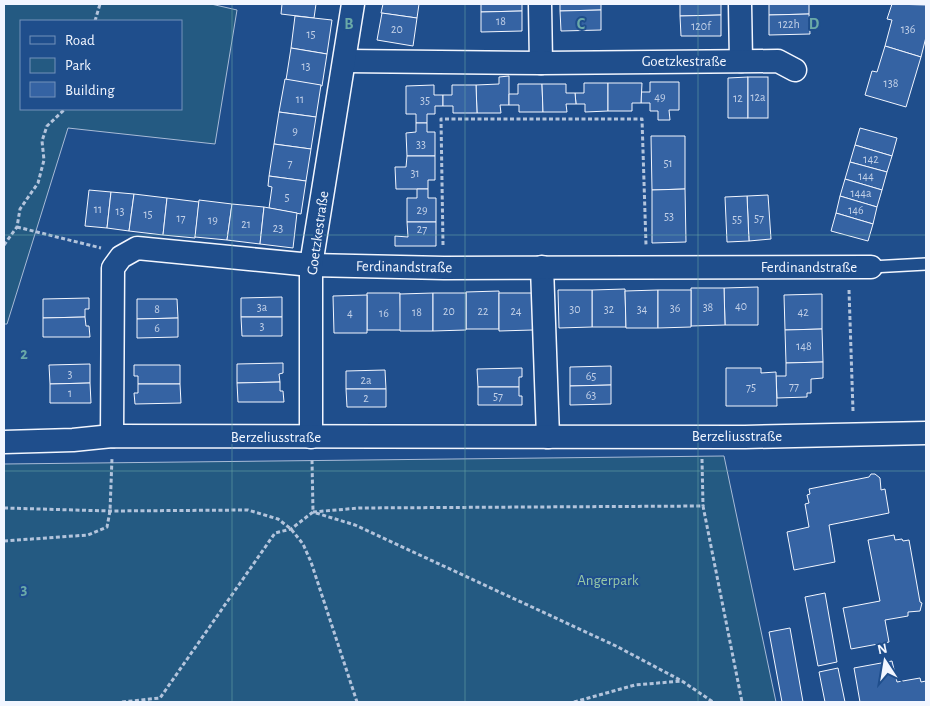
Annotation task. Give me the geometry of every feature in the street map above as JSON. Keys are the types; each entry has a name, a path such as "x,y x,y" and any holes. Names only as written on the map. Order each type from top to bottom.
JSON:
{"street":[{"name":"Goetzkestraße","path":"311,437 311,265 354,4"},
{"path":"540,4 541,63"},
{"path":"740,4 741,61"},
{"name":"Goetzkestraße","path":"346,61 541,63 778,61 795,70"},
{"name":"Ferdinandstraße","path":"120,257 137,248 311,265 444,268 871,267"},
{"path":"112,446 114,268 120,257"},
{"path":"542,267 548,437"},
{"name":"Berzeliusstraße","path":"4,442 73,440 112,446 311,437 744,437 926,433"}],"lane":[{"path":"871,267 926,264"}],"path":[{"path":"95,20 100,4"},
{"path":"4,245 16,228 20,209 38,183 44,160 42,141 47,126 64,110"},
{"path":"444,268 441,119 642,119 646,267"},
{"path":"16,228 97,246 120,257"},
{"path":"849,267 853,434"},
{"path":"701,436 703,506 742,702"},
{"path":"311,437 313,512"},
{"path":"4,541 88,535 107,527 110,511 112,446"},
{"path":"122,702 160,698 275,533 291,529 313,512 359,508 703,506"},
{"path":"4,508 110,511 248,510 278,519 291,529 303,544 311,562 357,702"},
{"path":"313,512 355,525 616,646 682,681 713,702"},
{"path":"574,702 635,685 682,681"}],"green space":[{"path":"4,4 211,4 237,10 215,144 68,128 7,324 4,324"},
{"name":"Angerpark","path":"724,456 776,702 4,702 4,464"}],"building":[{"path":"282,4 316,4 314,18 281,14"},
{"path":"383,4 419,4 417,18 381,13"},
{"path":"481,4 522,4 522,11 481,12"},
{"path":"560,4 601,4 601,10 560,11"},
{"path":"680,4 721,4 721,15 680,16"},
{"path":"769,4 809,4 809,14 769,15"},
{"path":"892,4 926,5 926,37 921,57 885,46 892,20 887,19"},
{"path":"601,10 601,30 561,31 560,11"},
{"path":"522,11 522,31 481,32 481,12"},
{"path":"382,13 417,18 413,46 377,40"},
{"path":"809,14 810,34 769,35 769,15"},
{"path":"721,15 721,36 681,36 680,16"},
{"path":"295,16 332,20 327,54 291,48"},
{"path":"885,46 921,57 906,107 865,95 872,71 877,72"},
{"path":"291,48 327,54 322,86 286,80"},
{"path":"509,76 509,105 500,105 501,113 477,113 476,85 499,84 499,77"},
{"path":"748,77 748,118 728,118 728,78"},
{"path":"748,77 768,77 768,118 748,118"},
{"path":"285,79 321,85 316,117 279,112"},
{"path":"650,82 679,82 679,110 669,110 670,120 658,120 658,111 650,111 650,103 641,103 641,92 650,92"},
{"path":"584,83 608,83 608,111 585,112 585,104 576,104 575,93 584,93"},
{"path":"608,83 642,83 641,103 632,103 632,111 608,111"},
{"path":"518,84 542,84 543,112 519,112 519,105 509,105 509,94 518,94"},
{"path":"542,84 566,84 566,93 575,93 576,104 566,104 567,112 543,112"},
{"path":"434,85 434,95 443,95 443,106 435,106 435,114 427,114 427,123 416,123 416,114 406,114 406,86"},
{"path":"452,85 476,85 477,113 453,113 453,106 443,106 443,95 452,95"},
{"path":"279,112 316,117 311,149 274,144"},
{"path":"416,123 427,123 427,132 435,132 435,156 407,156 406,133 416,132"},
{"path":"860,128 897,138 892,156 855,145"},
{"path":"651,136 685,136 685,189 652,190"},
{"path":"274,144 311,149 306,181 269,176"},
{"path":"855,145 892,156 887,172 850,162"},
{"path":"407,156 435,156 435,180 428,180 428,189 396,189 395,167 406,167"},
{"path":"850,162 887,172 882,190 845,179"},
{"path":"269,176 306,181 301,214 269,208 272,187 268,186"},
{"path":"845,179 882,190 877,207 840,196"},
{"path":"417,189 428,189 428,198 436,198 436,222 407,222 407,198 417,198"},
{"path":"685,189 686,242 652,243 652,190"},
{"path":"89,190 111,192 107,228 85,226"},
{"path":"111,192 134,194 129,231 107,228"},
{"path":"134,194 167,198 163,235 129,231"},
{"path":"768,195 771,239 749,241 747,196"},
{"path":"747,196 749,241 727,242 725,197"},
{"path":"840,196 877,207 873,224 836,213"},
{"path":"167,198 199,202 195,238 163,235"},
{"path":"199,200 232,204 227,240 195,237"},
{"path":"232,204 264,207 260,244 227,240"},
{"path":"264,207 297,213 293,248 260,244"},
{"path":"836,213 873,224 868,241 831,231"},
{"path":"407,222 436,222 436,246 395,246 395,236 408,237"},
{"path":"758,287 758,325 725,325 724,288"},
{"path":"691,288 724,288 725,325 691,326"},
{"path":"625,289 626,327 592,327 592,290"},
{"path":"558,290 592,290 592,327 559,328"},
{"path":"658,290 658,328 626,328 625,291"},
{"path":"658,290 691,290 691,327 658,328"},
{"path":"499,291 499,329 466,329 466,292"},
{"path":"367,293 400,293 401,330 367,330"},
{"path":"433,293 433,331 400,331 400,294"},
{"path":"433,293 466,293 466,330 433,331"},
{"path":"499,293 533,293 533,330 499,331"},
{"path":"822,294 822,329 785,330 784,295"},
{"path":"367,295 367,333 334,333 333,296"},
{"path":"282,297 282,317 241,317 241,298"},
{"path":"89,298 89,309 85,309 85,317 43,318 43,299"},
{"path":"137,299 177,299 178,318 137,319"},
{"path":"85,317 86,326 89,326 90,337 43,337 43,318"},
{"path":"241,317 282,317 282,336 242,336"},
{"path":"178,318 178,337 137,338 137,319"},
{"path":"822,329 823,362 786,363 785,330"},
{"path":"823,362 823,378 811,379 811,393 807,393 807,397 777,398 776,376 786,376 786,363"},
{"path":"283,363 283,373 279,374 280,382 237,383 237,364"},
{"path":"90,364 90,383 50,384 49,365"},
{"path":"134,365 180,365 180,384 138,384 138,376 134,376"},
{"path":"611,366 611,385 570,386 570,367"},
{"path":"522,368 522,377 519,377 519,387 478,387 477,369"},
{"path":"726,368 761,368 761,373 776,372 777,406 726,406"},
{"path":"385,370 386,389 346,389 346,371"},
{"path":"280,382 280,391 283,391 284,402 238,402 237,383"},
{"path":"90,383 91,403 50,403 50,384"},
{"path":"138,384 180,384 181,403 135,404 134,393 138,393"},
{"path":"611,385 611,404 570,405 570,386"},
{"path":"478,387 519,387 522,405 478,405"},
{"path":"346,389 386,389 386,407 347,407"},
{"path":"871,474 875,474 880,478 881,490 885,489 889,513 829,525 835,562 794,570 787,532 809,527 805,504 809,503 807,495 810,494 809,489 869,477"},
{"path":"894,535 895,540 909,540 920,602 922,603 920,611 908,612 908,616 885,620 889,642 851,649 843,608 880,601 868,540"},
{"path":"825,593 837,662 818,666 805,597"},
{"path":"790,628 803,702 782,702 769,632"},
{"path":"892,661 897,682 920,678 921,682 926,681 926,702 860,702 854,668"},
{"path":"838,668 845,702 825,702 819,672"}]}
